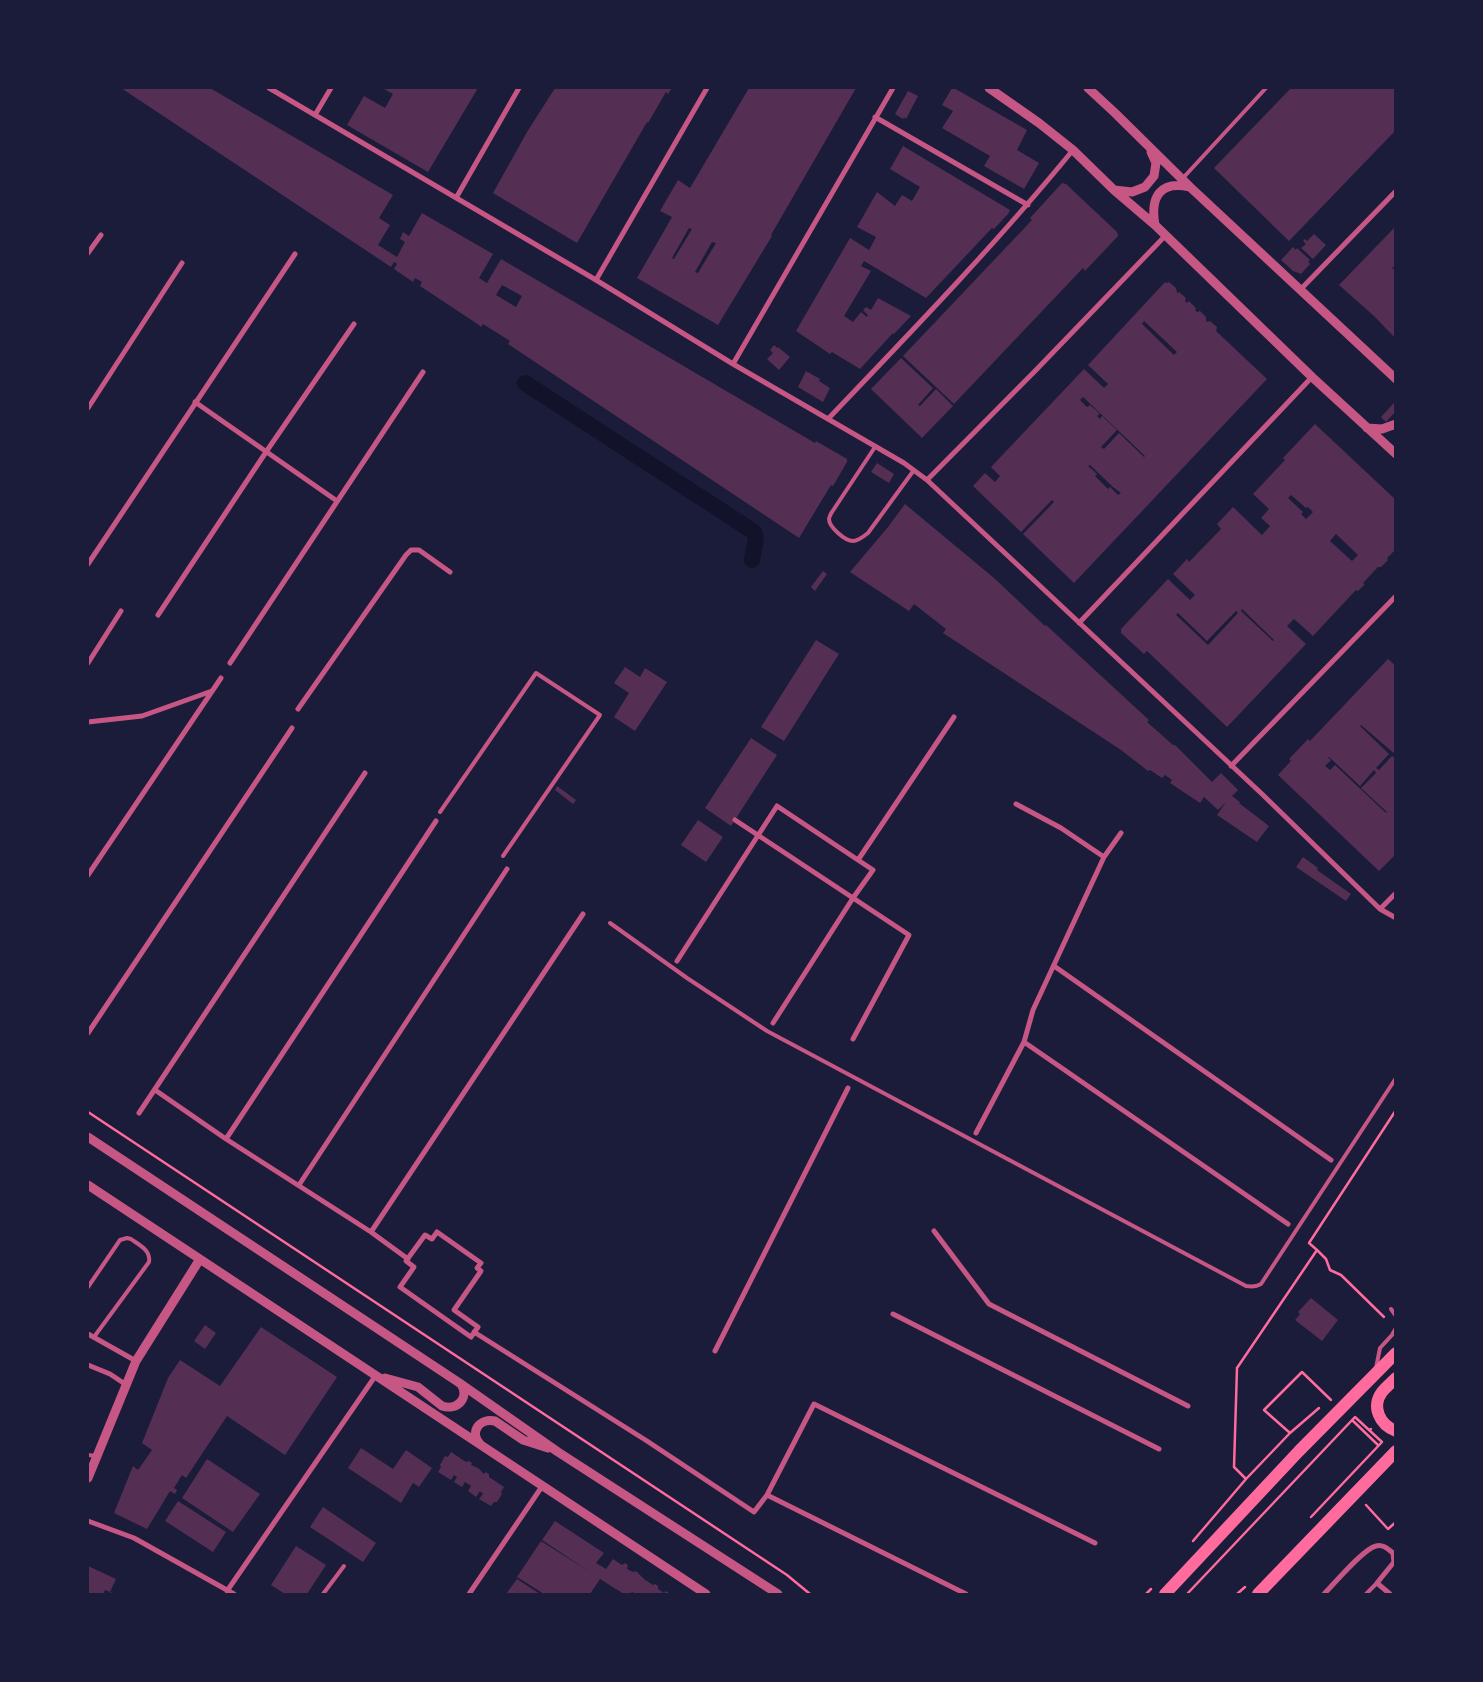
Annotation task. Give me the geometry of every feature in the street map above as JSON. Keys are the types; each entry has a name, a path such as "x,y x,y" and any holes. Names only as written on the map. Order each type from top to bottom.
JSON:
{"main road":[{"path":"1165,1594 1299,1451 1396,1353"},
{"path":"1396,1378 1381,1394 1377,1408 1381,1420 1387,1427 1396,1431"},
{"path":"1258,1594 1396,1451"}],"street":[{"path":"269,88 914,470 927,480 1231,766 1380,909 1396,918"},
{"path":"315,115 331,88"},
{"path":"456,198 520,88"},
{"path":"596,280 707,88"},
{"path":"734,364 893,88"},
{"path":"989,88 1074,150 1114,190 1155,224 1312,377 1396,454"},
{"path":"1088,88 1190,187 1396,379"},
{"path":"876,117 1028,205"},
{"path":"1114,190 1132,192 1145,187 1154,176 1156,163 1150,149"},
{"path":"828,419 932,310 1028,205 1074,150"},
{"path":"1155,224 1152,211 1158,194 1166,187 1174,185 1190,187"},
{"path":"1300,290 1396,191"},
{"path":"88,253 101,235"},
{"path":"927,480 1166,235"},
{"path":"88,564 295,254"},
{"path":"88,408 182,263"},
{"path":"158,615 354,324"},
{"path":"230,663 423,372"},
{"path":"1079,623 1312,377"},
{"path":"195,402 337,501"},
{"path":"1367,428 1382,429 1396,424"},
{"path":"298,709 411,550 419,550 450,572"},
{"path":"1231,766 1396,596"},
{"path":"88,663 121,611"},
{"path":"88,875 221,678"},
{"path":"88,722 142,716 212,691"},
{"path":"858,860 954,716"},
{"path":"88,1033 292,728"},
{"path":"140,1113 364,773"},
{"path":"1016,804 1061,828 1104,857"},
{"path":"677,961 777,806 873,870 853,898 773,1024"},
{"path":"735,820 909,935 853,1040"},
{"path":"226,1139 436,821"},
{"path":"976,1133 1024,1042 1033,1010 1104,857 1121,833"},
{"path":"299,1185 507,869"},
{"path":"1380,909 1396,893"},
{"path":"371,1232 582,914"},
{"path":"1054,966 1331,1160"},
{"path":"1024,1042 1288,1224"},
{"path":"715,1351 848,1088"},
{"path":"155,1090 226,1139 371,1232 408,1259"},
{"path":"88,1137 458,1382 558,1452 778,1594"},
{"path":"88,1141 99,1144"},
{"path":"88,1184 706,1594"},
{"path":"934,1231 988,1304 1188,1406"},
{"path":"437,1232 481,1263 477,1268 481,1271 454,1310 478,1327 474,1332 471,1337 400,1287 414,1267 406,1262 425,1235 432,1239 437,1232"},
{"path":"88,1478 92,1455 136,1361 200,1260"},
{"path":"893,1314 1160,1449"},
{"path":"474,1332 647,1441 754,1512 767,1495 814,1404 1095,1543"},
{"path":"88,1334 136,1361"},
{"path":"88,1365 110,1374 125,1384"},
{"path":"376,1376 418,1388 447,1408 456,1406 463,1400 464,1390 458,1382"},
{"path":"228,1591 376,1376"},
{"path":"480,1445 475,1432 480,1423 489,1420 495,1421 523,1440 558,1452"},
{"path":"469,1594 543,1486"},
{"path":"767,1495 966,1594"},
{"path":"88,1521 134,1538 234,1594"},
{"path":"1324,1594 1368,1550 1378,1545 1387,1547 1393,1553 1394,1562 1377,1582 1390,1594"}],"lane":[{"path":"1182,178 1266,88"},
{"path":"875,447 829,519 830,526 846,538 852,541 861,539 868,534 914,470"},
{"path":"440,812 536,672 600,715 503,856"},
{"path":"610,923 687,978 768,1031 1251,1287 1261,1284 1396,1078"},
{"path":"88,1287 120,1240 131,1239 148,1253 149,1262 94,1337"},
{"path":"1392,1309 1396,1316"},
{"path":"1375,1374 1380,1348 1396,1328"},
{"path":"323,1594 344,1566"},
{"path":"1366,1594 1377,1582"}],"path":[{"path":"1387,1321 1342,1275 1330,1270 1326,1259 1309,1242 1396,1110"},
{"path":"88,1112 787,1575 810,1594"},
{"path":"1246,1478 1234,1467 1237,1368 1317,1250"},
{"path":"1190,1546 1246,1478 1290,1434 1331,1400 1302,1372 1264,1410 1290,1434"},
{"path":"1346,1415 1382,1449"},
{"path":"1187,1594 1355,1417 1382,1442 1310,1518"},
{"path":"1369,1430 1381,1420"},
{"path":"1366,1505 1388,1529 1396,1522"},
{"path":"1237,1594 1250,1581"},
{"path":"1146,1594 1152,1588"}],"building":[{"path":"121,88 210,88 393,195 379,218 390,225 378,245 397,257 405,242 400,239 403,232 409,236 422,213 493,254 479,278 487,283 501,259 815,443 816,441 847,459 847,462 799,538 508,344 510,341 483,324 481,327 420,286 422,282 415,278 413,282 394,269 397,264 394,262 391,267","holes":["502,285 522,296 516,307 496,295"]},
{"path":"382,88 478,88 428,172 347,125 364,96 385,108 393,94"},
{"path":"555,88 672,88 668,94 666,92 647,122 577,243 493,193 527,132"},
{"path":"749,88 856,88 772,236 718,325 637,278 672,217 660,211 678,180 690,188","holes":["689,228 692,229 674,259 672,258","712,242 716,243 698,273 695,272"]},
{"path":"952,88 1027,130 1017,150 1039,163 1024,189 984,166 990,156 942,128 953,111 942,105"},
{"path":"1291,88 1396,88 1396,130 1289,241 1214,168"},
{"path":"908,91 918,96 906,119 904,117 903,119 895,114"},
{"path":"903,146 1010,210 994,229 992,228 926,298 864,261 861,266 871,271 844,316 853,322 861,312 867,317 868,315 863,310 866,307 871,310 878,298 911,316 860,369 832,352 830,354 796,331 850,238 869,250 876,237 857,227 877,192 895,206 902,195 912,201 920,187 890,169"},
{"path":"1062,183 1066,184 1117,232 1118,236 1085,271 1083,268 954,404 903,356 1032,220 1030,218"},
{"path":"1396,226 1396,269 1392,268 1396,271 1396,339 1374,316 1339,285"},
{"path":"1314,234 1326,245 1313,259 1301,248 1306,244 1303,241 1305,239 1307,241"},
{"path":"1293,247 1296,250 1297,248 1310,260 1308,262 1310,264 1301,274 1293,271 1281,260"},
{"path":"1165,282 1169,282 1176,288 1177,293 1179,292 1186,298 1185,301 1187,303 1189,301 1196,308 1197,312 1200,311 1206,317 1207,322 1210,321 1217,327 1216,331 1267,379 1074,583 1023,534 1054,502 1052,500 1021,532 973,486 985,473 995,482 1000,476 991,467 1084,369 1104,388 1108,384 1088,365","holes":["1144,321 1177,352 1174,355 1142,324","1083,397 1145,456 1119,433 1104,449 1101,447 1117,430 1102,416 1100,419 1097,416 1100,414 1090,405 1087,407 1080,400","1090,465 1121,493 1118,495 1110,487 1108,489 1095,476 1097,474 1088,466"]},
{"path":"774,345 790,357 779,370 767,359 773,353 770,350"},
{"path":"901,358 933,388 918,405 920,406 936,389 953,406 922,438 871,389"},
{"path":"806,371 820,379 819,381 830,388 823,402 798,387"},
{"path":"1394,403 1396,411 1386,422 1381,417"},
{"path":"1315,424 1396,500 1396,549 1387,558 1388,560 1381,567 1378,567 1363,583 1365,584 1358,591 1356,590 1313,636 1294,619 1287,626 1306,644 1227,727 1147,651 1144,654 1121,633 1121,629 1168,579 1190,600 1195,595 1173,574 1187,559 1189,562 1221,529 1217,524 1233,507 1262,535 1270,526 1261,518 1269,509 1253,494 1285,460 1283,458","holes":["1291,495 1313,512 1306,519 1301,514 1303,512 1288,498","1336,534 1358,555 1352,561 1330,541","1242,609 1274,640 1273,641 1241,611","1236,611 1238,613 1208,645 1176,615 1178,613 1207,641"]},
{"path":"877,463 894,474 889,483 871,472"},
{"path":"905,504 994,578 1046,625 1149,720 1147,722 1175,745 1212,782 1221,773 1238,790 1232,796 1269,826 1257,842 1217,815 1226,802 1218,810 1204,797 1200,803 1170,783 1172,780 1165,775 1162,778 1150,770 1148,771 1121,750 943,633 946,629 914,604 909,611 850,572"},
{"path":"823,571 827,574 815,591 811,587"},
{"path":"816,640 839,654 784,741 761,727"},
{"path":"1388,659 1396,666 1396,755 1360,726 1389,754 1376,768 1379,770 1392,756 1396,759 1396,854 1379,871 1278,775 1291,761 1289,759 1308,739 1310,741","holes":["1329,757 1360,786 1374,770 1376,773 1361,788 1387,812 1335,765 1330,770 1325,766 1331,760 1328,758"]},
{"path":"625,667 640,677 645,668 667,682 635,731 614,717 629,693 614,683"},
{"path":"751,738 777,755 731,826 705,808"},
{"path":"557,786 576,800 573,804 555,790"},
{"path":"698,820 723,837 706,862 681,845"},
{"path":"1303,857 1318,868 1317,870 1351,894 1346,901 1296,867"},
{"path":"1311,1298 1338,1320 1322,1341 1295,1320 1300,1314 1298,1312"},
{"path":"205,1325 216,1333 205,1349 194,1341"},
{"path":"261,1327 337,1377 285,1455 227,1416 186,1478 182,1475 174,1488 177,1490 175,1494 170,1491 147,1529 114,1513 133,1466 138,1470 152,1450 142,1443 168,1378 180,1360 220,1386"},
{"path":"361,1448 393,1469 406,1450 432,1468 419,1487 413,1483 401,1503 348,1468"},
{"path":"451,1452 466,1462 472,1463 471,1465 478,1468 484,1474 486,1472 489,1474 489,1477 504,1487 497,1502 494,1502 491,1506 479,1499 483,1494 480,1491 476,1497 468,1491 471,1486 465,1482 462,1487 454,1482 457,1477 454,1475 451,1480 438,1472 445,1456 448,1457"},
{"path":"207,1459 260,1494 233,1532 182,1498"},
{"path":"178,1501 226,1532 213,1552 165,1521"},
{"path":"323,1507 376,1543 363,1562 310,1527"},
{"path":"555,1521 604,1553 596,1563 606,1569 613,1559 622,1565 625,1563 628,1565 627,1569 633,1572 636,1571 644,1579 658,1586 658,1589 669,1594 636,1594 632,1592 624,1594 600,1579 590,1594 544,1594 517,1577 541,1541 590,1572 542,1540"},
{"path":"296,1546 326,1565 307,1594 285,1594 271,1585"},
{"path":"88,1566 116,1579 110,1592 105,1590 103,1594 88,1594"},
{"path":"517,1579 540,1594 506,1594"}],"waterway":[{"path":"525,383 754,532 756,538 752,560"}]}
